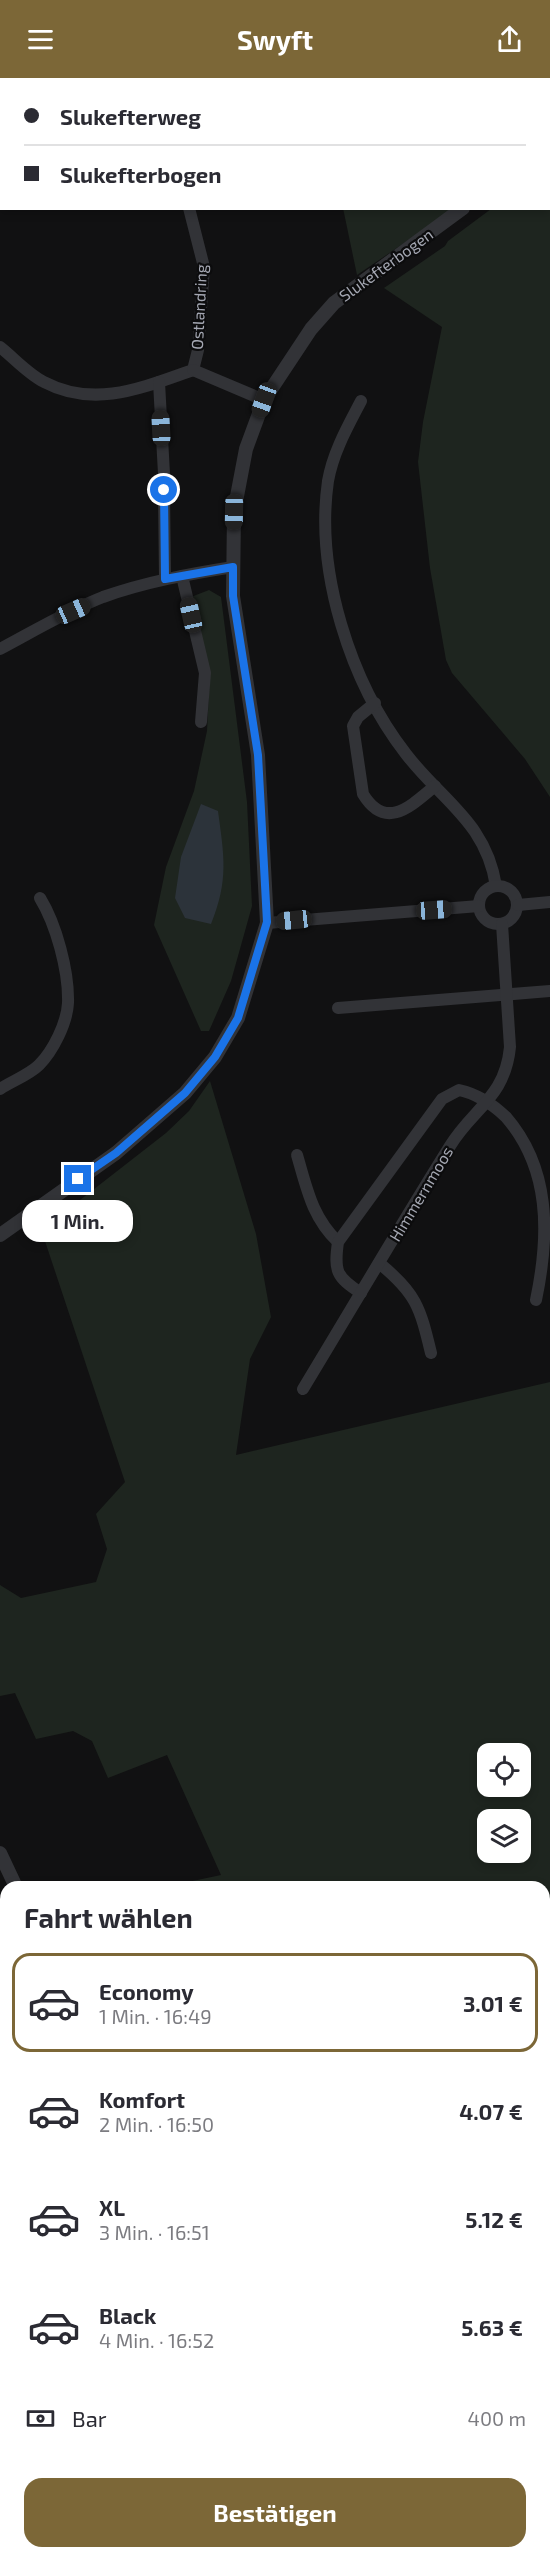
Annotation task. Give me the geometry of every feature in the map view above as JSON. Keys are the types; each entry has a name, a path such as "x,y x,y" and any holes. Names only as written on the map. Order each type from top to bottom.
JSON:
{"street":[{"name":"Ostlandring","path":"190,210 204,267 198,350 193,370"},
{"name":"Slukefterbogen","path":"0,1235 116,1153 185,1093 215,1057 238,1018 267,922 258,755 233,596 234,512 246,449 264,400 311,329 334,303 460,210"},
{"name":"Ostlandring","path":"0,347 43,382 63,389 96,395 111,395 193,370 264,400"},
{"path":"159,382 164,474"},
{"path":"361,401 335,455 329,479 325,513 332,585 342,625 352,655 375,703 406,754 481,838 494,867 496,886"},
{"path":"164,490 165,579"},
{"path":"0,649 104,597 165,579 233,567"},
{"path":"182,576 205,673 201,722"},
{"path":"375,703 358,717 353,726 363,794 369,803 378,810 389,813 400,812 435,786"},
{"path":"496,886 509,888 517,898 518,905 513,917 502,924 495,924 484,918 479,906 483,892 496,886"},
{"path":"0,1089 39,1065 52,1047 68,1005 67,983 52,916 40,898"},
{"path":"518,905 550,902"},
{"path":"267,922 479,906"},
{"name":"Himmernmoos","path":"303,1389 452,1143 489,1102 501,1082 509,1063 510,1047 502,924"},
{"path":"338,1008 550,991"},
{"path":"361,1293 347,1284 339,1275 335,1263 338,1242 442,1099 449,1093 459,1090 489,1102 520,1129 542,1164 547,1183 547,1250 536,1300"},
{"path":"297,1155 316,1215 324,1229 338,1242"},
{"path":"379,1263 410,1290 426,1331 431,1353"},
{"path":"0,1853 13,1881"}],"shaded area":[{"path":"343,210 453,210 357,275"},
{"path":"490,210 550,210 550,797 525,759 452,673 446,660 430,568 418,462 423,422 442,327 384,288 445,246 448,241"},
{"path":"209,590 221,597 247,802 252,906 231,981 209,1031 201,1031 154,925 166,867 194,791 207,731 210,672 191,597"},
{"path":"201,804 218,811 223,855 221,894 211,924 185,918 175,898 181,857"},
{"path":"210,1081 256,1234 271,1317 250,1359 236,1455 550,1382 550,1881 192,1881 221,1875 167,1755 108,1778 92,1741 73,1731 36,1739 15,1693 0,1696 0,1585 21,1598 96,1582 107,1549 96,1514 125,1482 40,1226 80,1200 166,1133 189,1111"}],"route":[{"path":"78,1179 116,1153 185,1093 215,1057 238,1018 267,922 258,755 233,596 233,567 165,579 164,490"}]}
